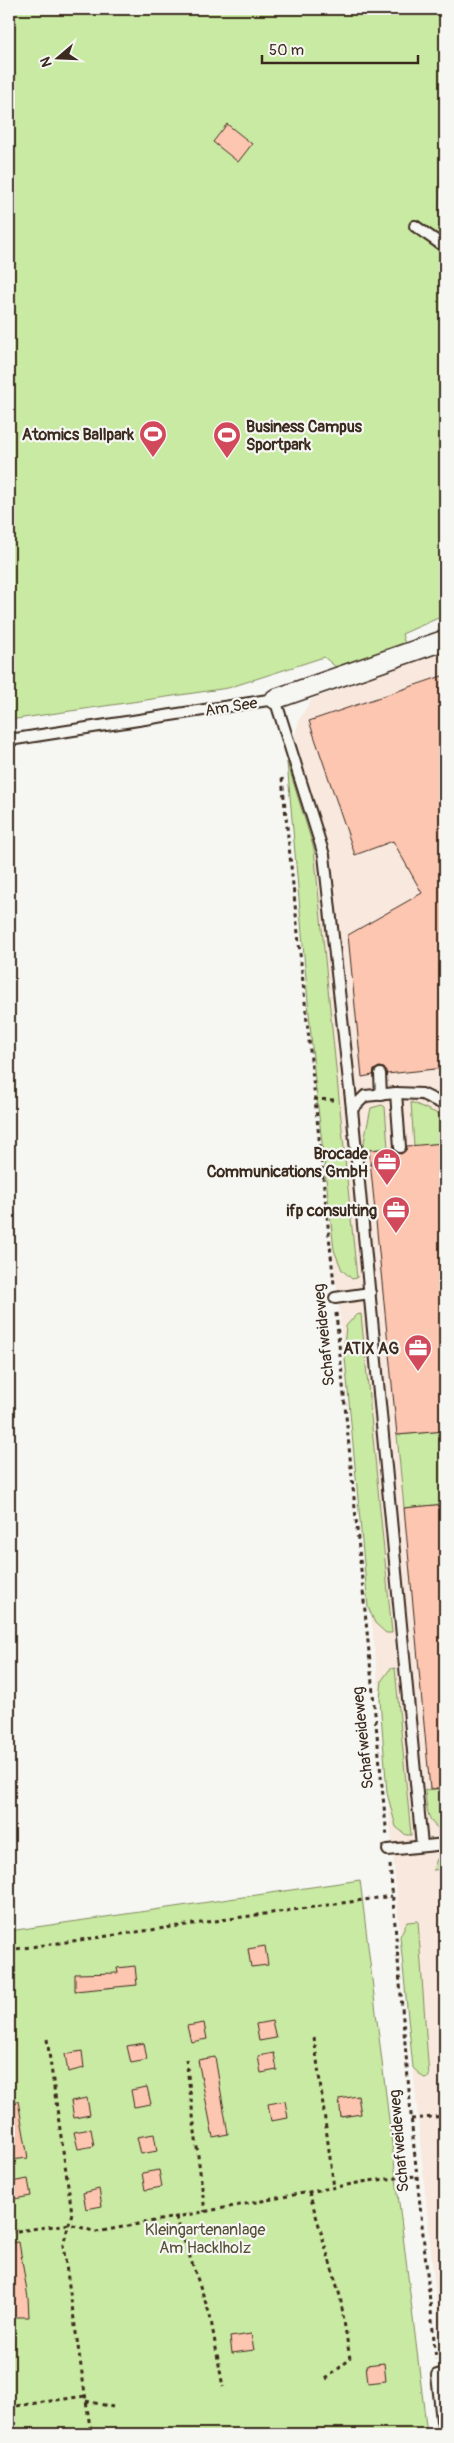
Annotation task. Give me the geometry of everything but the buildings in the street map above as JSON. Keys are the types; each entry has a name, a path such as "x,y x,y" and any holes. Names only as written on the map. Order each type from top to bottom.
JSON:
{"street":[{"name":"Am See","path":"275,699 445,640"}],"lane":[{"path":"415,226 445,248"},
{"path":"275,699 324,855 352,1109 422,1846"},
{"name":"Am See","path":"9,740 275,699"},
{"path":"380,1074 381,1095"},
{"path":"352,1109 365,1096 396,1093 422,1094 445,1105"},
{"path":"396,1093 400,1147"},
{"path":"335,1298 370,1293"},
{"path":"388,1850 445,1844"},
{"path":"441,2374 442,2421 445,2434"}],"path":[{"name":"Schafweideweg","path":"281,769 335,1298 388,1850 416,2176 441,2374"},
{"path":"9,1950 392,1896"},
{"path":"314,2037 334,2188"},
{"path":"48,2039 72,2213 63,2246 91,2434"},
{"path":"186,2059 205,2212"},
{"path":"411,2119 445,2116"},
{"path":"9,2232 70,2224 96,2232 368,2181 416,2176"},
{"path":"309,2192 340,2296 350,2358 326,2379"},
{"path":"176,2217 210,2315 224,2387"},
{"path":"9,2407 85,2396"},
{"path":"86,2401 113,2407"}],"shaded area":[{"path":"445,650 445,2378 400,1936 380,1700 315,1081 287,762 300,718 312,699"}],"green space":[{"name":"Business Campus Sportpark","path":"9,9 445,9 445,151 441,151 439,212 441,262 445,268 445,615 402,634 405,644 337,668 324,657 228,688 9,720"},
{"path":"287,762 314,849 357,1278 352,1279 342,1270 334,1250 315,1081"},
{"path":"411,1102 445,1117 445,1143 414,1146"},
{"path":"382,1105 385,1107 388,1148 362,1151 371,1108"},
{"path":"361,1314 392,1633 386,1633 375,1623 368,1607 344,1347 346,1326 356,1315"},
{"path":"445,1431 445,1504 404,1508 397,1435"},
{"path":"395,1668 411,1835 406,1835 396,1827 387,1793 380,1700 382,1680 390,1669"},
{"path":"445,1788 445,1831 434,1825 431,1820 427,1809 425,1790"},
{"path":"445,1855 445,1869 433,1870 437,1859"},
{"name":"Kleingartenanlage Am Hacklholz","path":"360,1880 427,2434 9,2434 9,1931"},
{"path":"418,1921 429,2077 424,2078 413,2068 400,1936 407,1922"}],"place":[{"name":"Atomics Ballpark","path":"153,458"},
{"name":"Business Campus Sportpark","path":"227,459"},
{"name":"Brocade Communications GmbH","path":"387,1186"},
{"name":"ifp consulting","path":"396,1234"},
{"name":"ATIX AG","path":"418,1372"}]}
